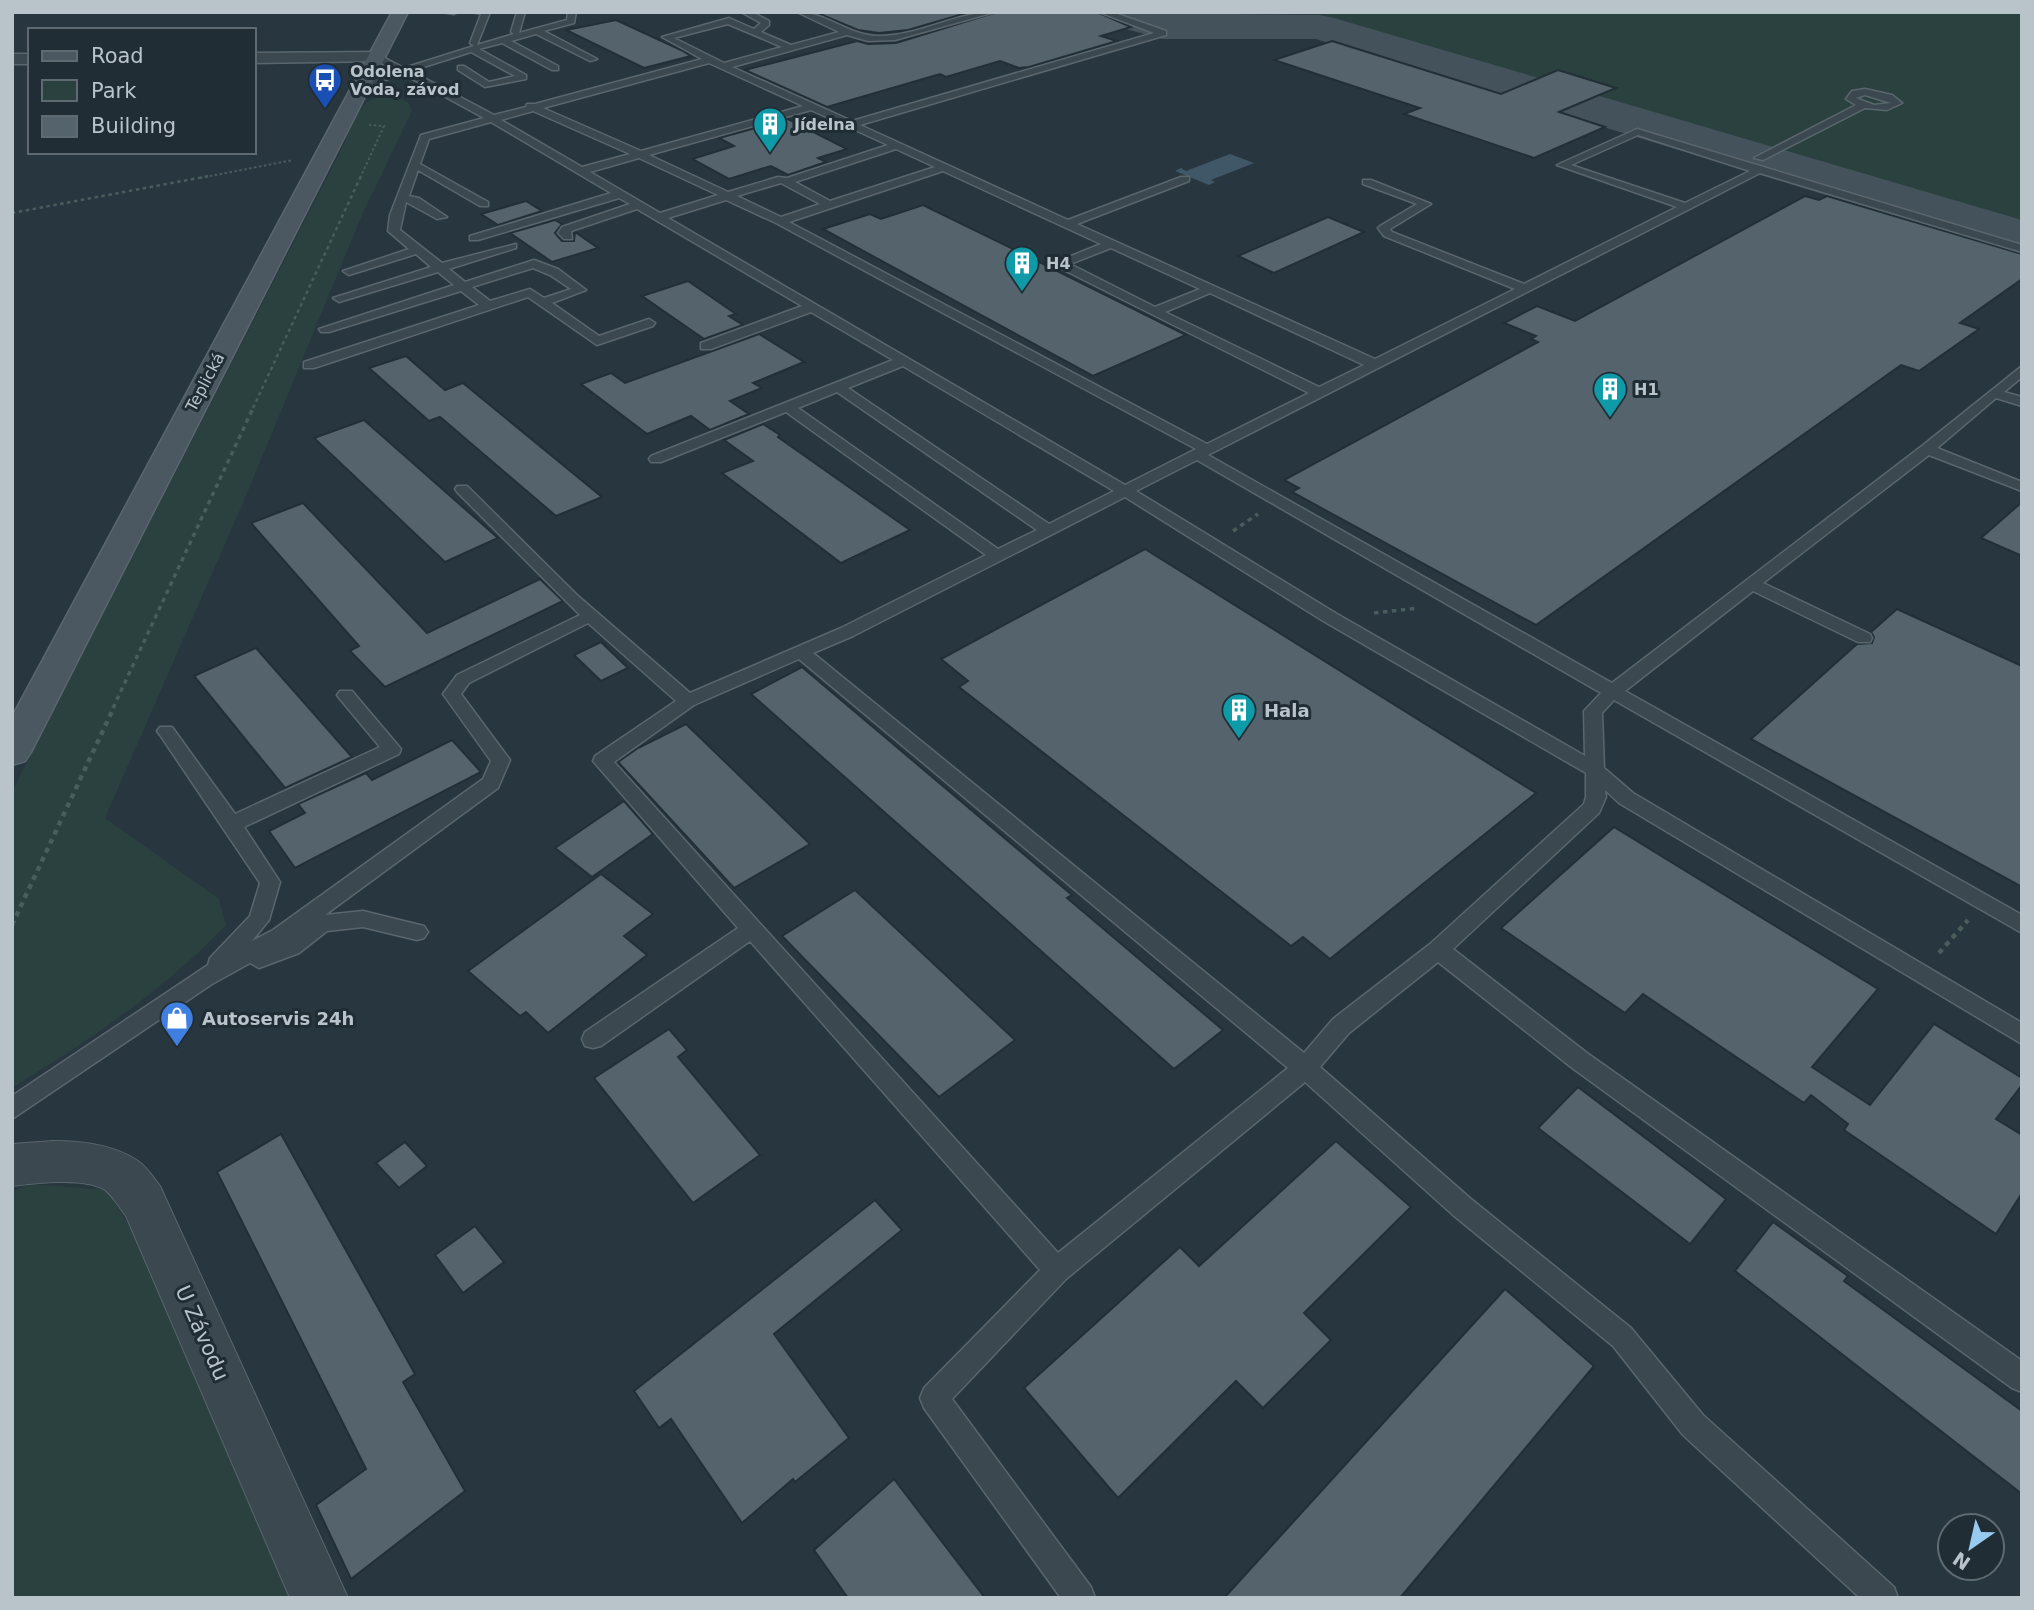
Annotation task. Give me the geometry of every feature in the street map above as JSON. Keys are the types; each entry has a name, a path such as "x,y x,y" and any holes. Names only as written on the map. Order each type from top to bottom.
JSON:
{"main road":[{"name":"Teplická","path":"12,752 400,12"}],"street":[{"path":"256,58 376,57"},
{"name":"U Závodu","path":"12,1165 40,1161 86,1164 121,1176 143,1201 320,1598"}],"lane":[{"path":"446,12 454,12"},
{"path":"473,46 486,12 477,12"},
{"path":"515,32 522,12"},
{"path":"554,25 557,12"},
{"path":"745,12 766,23 755,33"},
{"path":"801,12 848,32 868,38 887,39 991,12"},
{"path":"854,124 1163,33 1103,12"},
{"path":"361,85 473,46 554,25 571,16"},
{"path":"790,48 729,21 666,37 710,60 1376,365"},
{"path":"539,27 593,59"},
{"path":"724,66 848,32"},
{"path":"503,40 555,68"},
{"path":"461,68 488,85 523,76 473,46"},
{"path":"376,57 490,117 1125,491 1331,618 1594,769 1626,798 2022,1035"},
{"path":"488,306 394,231 396,215 425,137 530,106 710,60"},
{"path":"1057,1270 602,761 688,701 847,632 1376,365 1686,207 1864,104"},
{"path":"530,106 780,221 1203,452 1273,498 2022,925"},
{"path":"581,171 813,106"},
{"path":"1686,207 1562,165 1637,132 1759,164 1807,182 2022,249"},
{"path":"787,181 898,145"},
{"path":"414,165 426,169 484,204"},
{"path":"780,221 944,167"},
{"path":"659,217 782,178 830,205"},
{"path":"1070,223 1185,179"},
{"path":"1367,182 1426,205 1384,228 1388,234 1525,289"},
{"path":"474,238 620,194"},
{"path":"402,198 415,200 441,217"},
{"path":"568,237 564,233 566,229 638,205"},
{"path":"1113,243 1060,264 1320,393"},
{"path":"339,299 512,246"},
{"path":"349,271 418,250"},
{"path":"325,329 534,264 554,272 580,290 543,302"},
{"path":"1155,312 1210,289"},
{"path":"309,365 530,293 597,341 649,323"},
{"path":"706,346 812,307"},
{"path":"656,459 903,361"},
{"path":"1080,1598 934,1398 1057,1270 1305,1068 1341,1027 1438,950 1592,808 1596,797 1593,711 1613,691 1927,449 2022,370"},
{"path":"838,387 1048,530"},
{"path":"1994,393 2022,402"},
{"path":"788,407 998,556"},
{"path":"1927,449 2022,487"},
{"path":"462,489 523,555 607,634 688,701"},
{"path":"1752,584 1864,638"},
{"path":"12,1109 204,978 279,936 491,783 501,760 452,694 463,679 582,620"},
{"path":"800,651 1305,1068 1462,1207 1622,1337 1693,1425 1883,1598"},
{"path":"232,824 392,749 346,695"},
{"path":"166,731 270,882 259,920 204,978"},
{"path":"204,978 290,947 322,923 363,919 417,932"},
{"path":"593,1039 752,929"},
{"path":"1438,950 1579,1060 2022,1378"}],"path":[{"path":"12,925 384,126 340,127"},
{"path":"12,213 299,159"},
{"path":"1211,544 1258,515 1273,498"},
{"path":"1331,618 1417,608 1441,592"},
{"path":"1920,974 1983,903"}],"green space":[{"path":"1305,12 2022,12 2022,228"},
{"path":"394,95 408,102 412,111 362,215 246,496 105,818 219,899 226,925 177,972 125,1013 12,1088 12,791 355,118 372,99"},
{"path":"31,1184 107,1190 139,1242 296,1598 12,1598 12,1191"}],"water":[{"path":"1230,154 1254,163 1211,180 1215,182 1209,185 1175,171 1181,168 1186,171"}],"building":[{"path":"815,12 970,12 908,30 879,33 858,30"},
{"path":"997,12 1097,12 1131,27 1101,36 1117,41 1029,67 1019,68 1000,61 946,77 940,74 827,107 745,70 857,41 868,44 896,43"},
{"path":"616,20 691,56 644,68 566,30"},
{"path":"1332,41 1501,94 1558,70 1616,88 1559,112 1605,127 1534,158 1404,114 1420,108 1274,60"},
{"name":"Jídelna","path":"788,119 847,149 818,158 826,162 788,175 771,166 729,179 692,159 734,146 719,138"},
{"name":"H1","path":"1805,196 1819,200 1827,196 2022,254 2022,279 1960,323 1979,329 1919,371 1901,365 1536,625 1292,492 1299,488 1284,480 1538,342 1531,339 1536,336 1504,323 1537,306 1575,321"},
{"path":"526,201 542,211 498,225 481,214"},
{"name":"H4","path":"923,205 1186,335 1093,376 823,229 870,214 881,219"},
{"path":"1328,217 1364,232 1274,273 1238,256"},
{"path":"555,220 562,224 555,233 562,241 574,241 575,232 598,248 552,262 510,233"},
{"path":"688,281 736,314 729,316 743,325 704,339 642,296"},
{"path":"759,334 804,362 753,383 762,388 730,401 749,414 710,430 691,416 647,434 581,384 611,373 625,383"},
{"path":"406,356 445,390 463,383 602,497 556,516 440,417 429,421 369,368"},
{"path":"364,420 498,538 445,562 314,438"},
{"path":"763,424 910,530 841,563 722,473 753,461 724,440"},
{"path":"2022,502 2022,556 1981,538"},
{"path":"303,503 427,633 540,579 563,601 385,687 350,651 359,646 251,523"},
{"name":"Hala","path":"1145,549 1536,793 1330,959 1303,937 1291,946 959,687 968,681 941,659"},
{"path":"1897,609 2022,666 2022,887 1751,739 1857,644 1872,643 1874,637 1871,632"},
{"path":"601,642 628,668 601,681 574,655"},
{"path":"256,648 352,757 285,788 194,676"},
{"path":"802,667 1072,895 1067,898 1223,1030 1174,1069 751,694"},
{"path":"686,724 810,844 734,888 618,762 638,748"},
{"path":"452,740 481,772 295,868 269,831 305,813 298,804 366,773 372,780"},
{"path":"624,801 653,834 592,877 555,848"},
{"path":"1614,827 1878,989 1812,1067 1870,1105 1934,1024 2022,1078 2022,1085 1996,1119 2022,1135 2022,1193 1996,1234 1844,1130 1848,1124 1811,1095 1804,1103 1643,994 1625,1013 1501,928"},
{"path":"601,874 653,914 624,936 647,955 548,1033 526,1012 520,1016 468,971"},
{"path":"855,890 1015,1040 939,1097 782,936"},
{"path":"669,1029 687,1050 678,1057 760,1155 693,1203 594,1078"},
{"path":"1578,1087 1726,1199 1690,1244 1538,1128"},
{"path":"281,1134 415,1374 403,1382 465,1491 351,1579 316,1505 366,1469 217,1172"},
{"path":"1336,1141 1411,1207 1304,1313 1331,1340 1263,1408 1236,1381 1118,1498 1024,1388 1180,1247 1199,1266"},
{"path":"405,1142 427,1166 399,1188 376,1163"},
{"path":"875,1200 902,1230 774,1334 849,1438 795,1482 793,1479 742,1523 671,1419 659,1428 634,1391"},
{"path":"1773,1222 1848,1276 1844,1281 2022,1411 2022,1494 1735,1271"},
{"path":"475,1226 504,1262 463,1293 435,1255"},
{"path":"1505,1289 1594,1366 1400,1598 1224,1598"},
{"path":"894,1479 985,1598 848,1598 814,1550"}],"taxiway":[{"path":"1111,12 1162,27 1319,27 1935,212"},
{"path":"1874,193 2022,238"}],"place":[{"name":"Odolena Voda, závod","path":"325,110"},
{"name":"Jídelna","path":"770,154"},
{"name":"H4","path":"1022,293"},
{"name":"H1","path":"1610,419"},
{"name":"Hala","path":"1239,740"},
{"name":"Autoservis 24h","path":"177,1048"}]}
